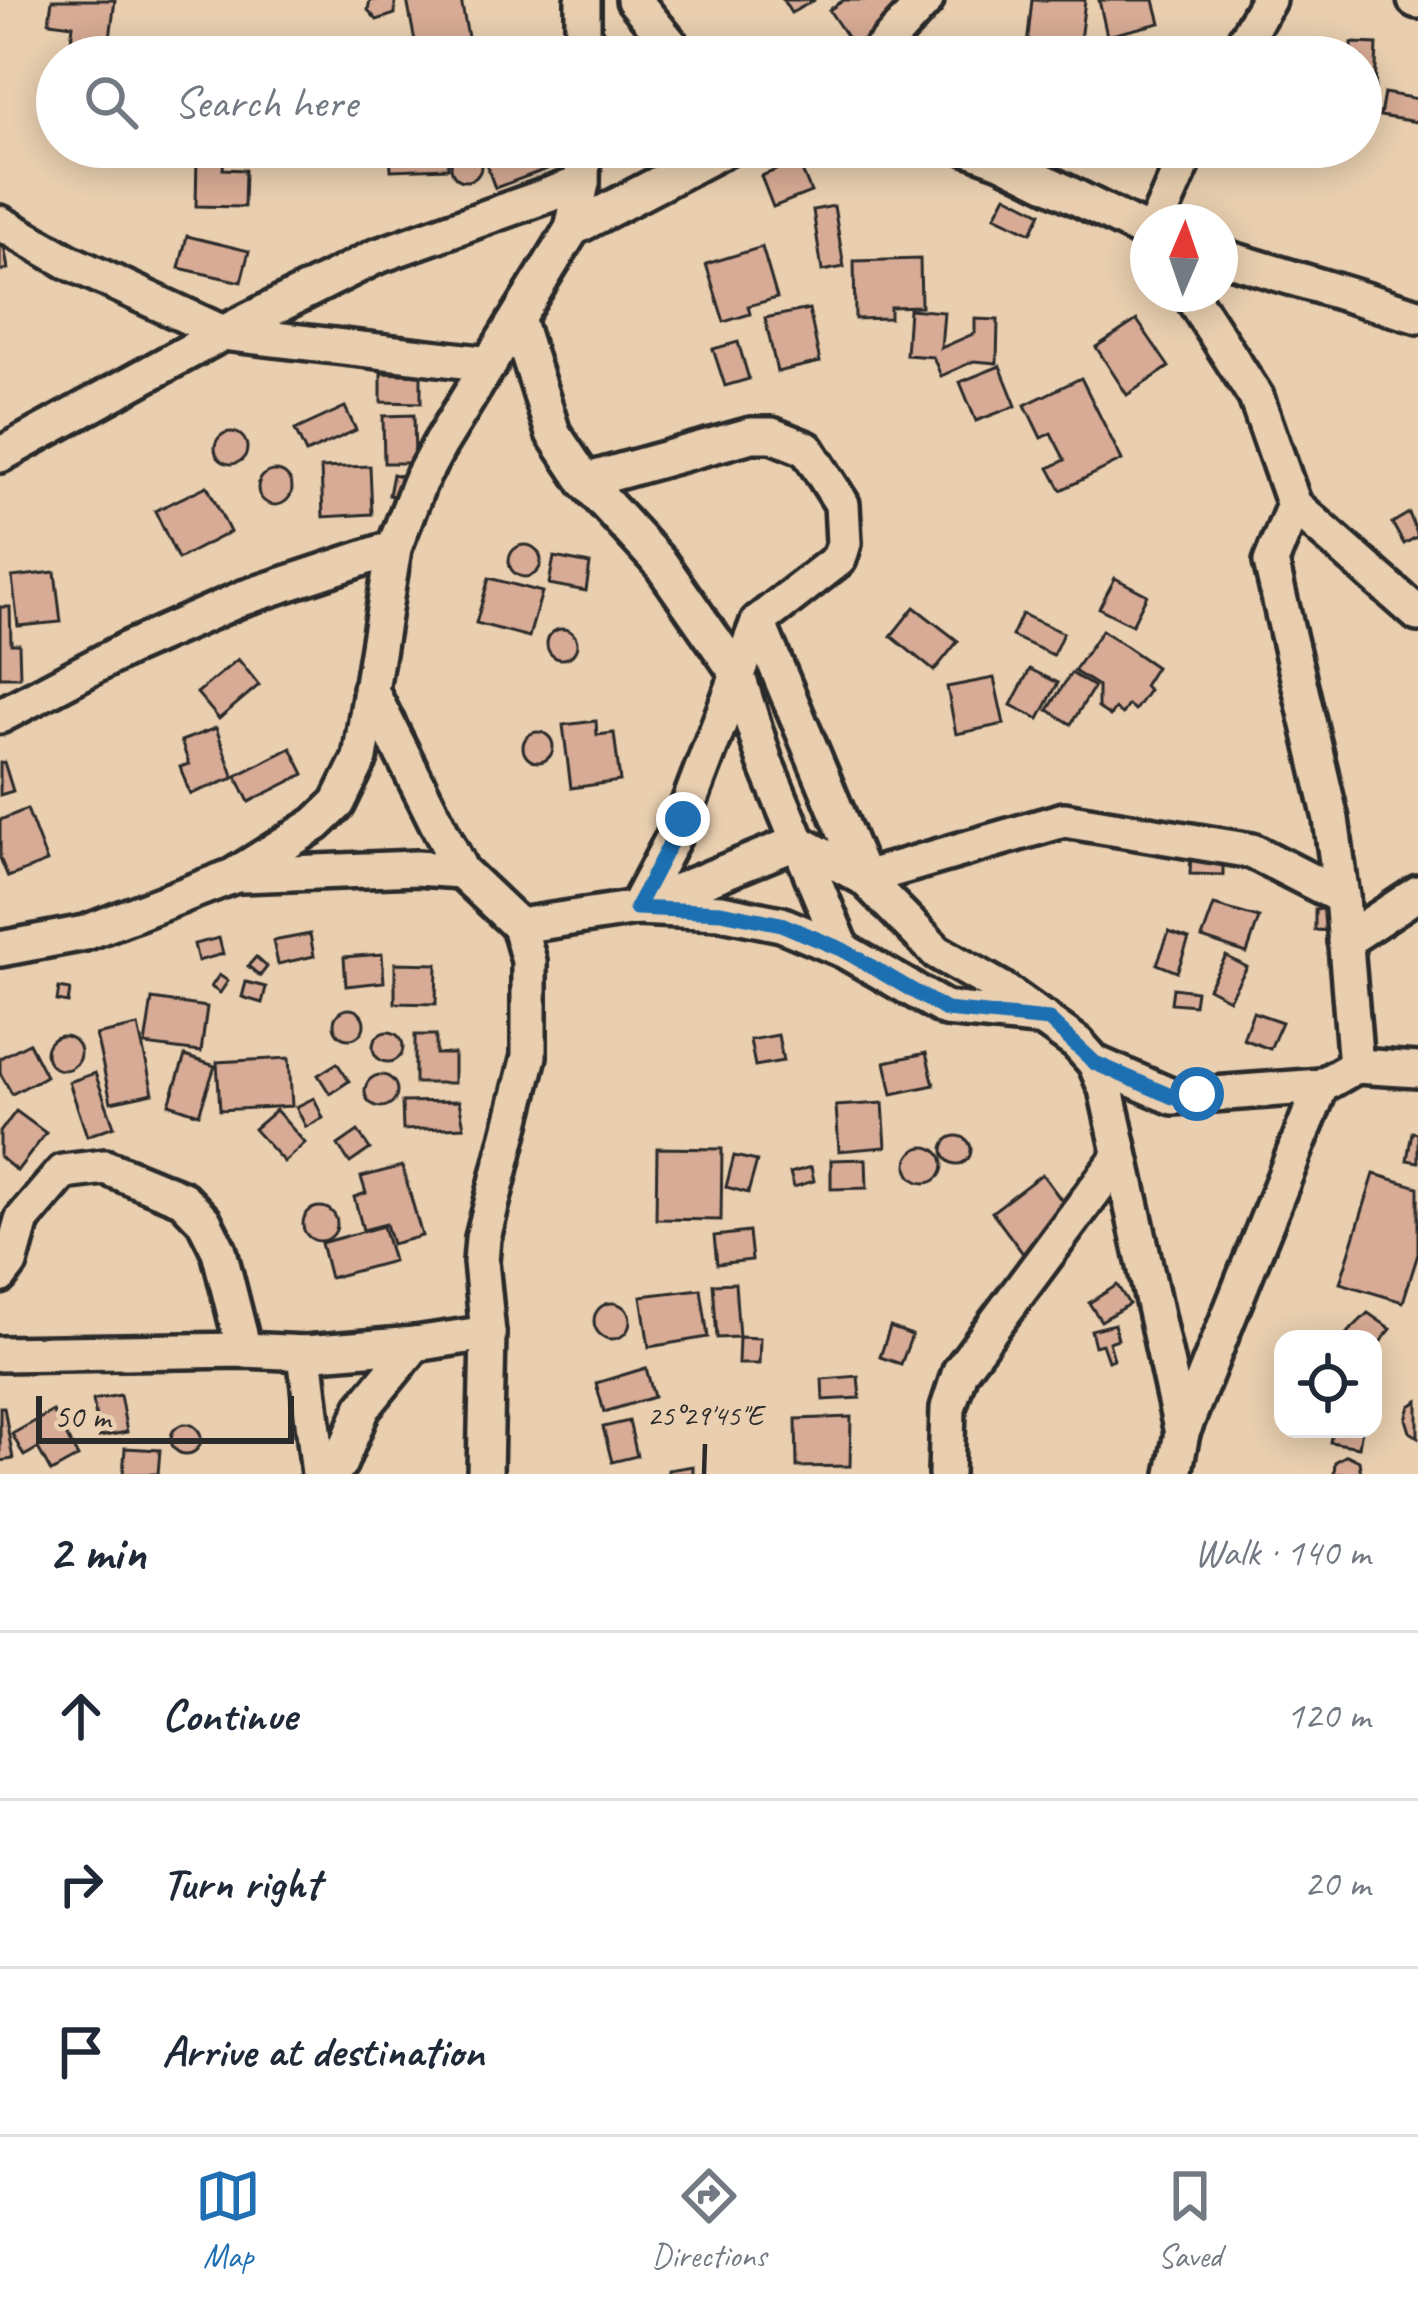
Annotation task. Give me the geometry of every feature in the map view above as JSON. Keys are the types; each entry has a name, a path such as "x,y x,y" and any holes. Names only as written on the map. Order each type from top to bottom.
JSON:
{"street":[{"path":"583,0 583,36"},
{"path":"634,0 664,36"},
{"path":"893,36 926,0"},
{"path":"1247,36 1268,0"},
{"path":"0,949 85,933 233,876 316,824 338,802 360,758 394,548 419,483 572,229 582,168"},
{"path":"572,229 689,168"},
{"path":"1016,168 1130,224"},
{"path":"1165,204 1181,168"},
{"path":"0,455 223,333 411,241 582,183"},
{"path":"0,223 68,261 223,333 490,364"},
{"path":"1238,261 1418,316"},
{"path":"1201,312 1256,398 1294,506 1418,614"},
{"path":"518,322 554,433 585,481 661,564 736,673 765,762 843,950"},
{"path":"585,481 751,435 772,435 807,449 842,504 844,543 838,559 758,622 683,819 636,908"},
{"path":"1294,506 1271,562 1324,783 1342,897 1356,1066"},
{"path":"0,716 127,649 243,598 394,548"},
{"path":"758,622 864,878"},
{"path":"370,689 461,871 519,926 529,961 529,1056 483,1238 488,1333 485,1474"},
{"path":"864,878 1064,820 1252,851 1342,897"},
{"path":"798,842 864,878 937,952 1049,1020 1095,1063 1173,1097 1321,1085 1356,1066 1418,1070"},
{"path":"636,908 798,842"},
{"path":"233,876 416,868 461,871"},
{"path":"1345,941 1418,893"},
{"path":"519,926 636,908 721,912 781,924 843,950 946,1010 1049,1020"},
{"path":"1095,1063 1106,1089 1182,1433"},
{"path":"1174,1474 1182,1433 1321,1085"},
{"path":"946,1474 948,1408 960,1371 1120,1156"},
{"path":"0,1276 10,1263 22,1220 63,1172 106,1167 183,1199 204,1221 219,1251 244,1350"},
{"path":"0,1354 305,1353 488,1333"},
{"path":"331,1474 363,1408 415,1344"},
{"path":"305,1353 319,1474"}],"building":[{"path":"52,0 115,0 110,36 72,36 73,25 49,22"},
{"path":"370,0 395,0 395,14 377,20 368,10"},
{"path":"407,0 461,0 468,36 414,36"},
{"path":"783,0 815,0 791,13"},
{"path":"844,0 897,0 907,15 875,36 846,36 829,10"},
{"path":"1032,0 1085,0 1081,36 1028,36"},
{"path":"1099,0 1154,0 1160,23 1107,36"},
{"path":"1384,93 1418,99 1417,122 1382,116"},
{"path":"197,168 245,170 244,207 196,206"},
{"path":"452,168 480,168 466,181"},
{"path":"488,168 547,168 547,169 495,188"},
{"path":"781,168 801,168 811,192 773,207 761,176"},
{"path":"1006,195 1041,213 1031,233 995,216"},
{"path":"834,206 844,267 822,271 813,210"},
{"path":"187,236 249,251 241,282 179,268"},
{"path":"0,241 8,269 0,271"},
{"path":"762,247 777,298 748,306 750,314 724,322 706,264"},
{"path":"920,259 921,306 890,307 890,318 855,319 854,261"},
{"path":"809,309 820,362 777,372 765,318"},
{"path":"909,309 944,312 941,348 975,333 975,319 998,320 997,363 974,361 941,376 933,357 906,355"},
{"path":"1137,320 1169,367 1127,395 1096,347"},
{"path":"738,342 749,379 725,386 713,349"},
{"path":"1000,366 1016,406 976,421 960,382"},
{"path":"381,373 421,375 421,403 381,402"},
{"path":"1081,378 1122,460 1061,490 1049,468 1065,460 1051,433 1041,438 1025,405"},
{"path":"345,407 356,430 306,453 295,430"},
{"path":"414,415 415,463 384,463 383,416"},
{"path":"231,432 242,437 247,448 242,459 231,464 220,459 215,448 220,437"},
{"path":"370,466 372,514 323,517 321,468"},
{"path":"275,471 287,476 292,488 287,500 275,505 263,500 258,488 263,476"},
{"path":"393,474 411,479 407,499 389,495"},
{"path":"207,486 230,532 178,559 155,511"},
{"path":"1409,513 1418,536 1404,544 1392,523"},
{"path":"525,545 536,550 541,561 536,572 525,577 514,572 509,561 514,550"},
{"path":"554,557 590,564 586,591 549,584"},
{"path":"55,572 61,622 18,626 12,577"},
{"path":"489,578 542,592 529,637 476,623"},
{"path":"1115,578 1147,595 1132,625 1099,608"},
{"path":"0,607 10,607 11,644 19,644 20,677 0,677"},
{"path":"914,607 958,641 934,671 891,636"},
{"path":"1022,614 1063,633 1053,655 1012,636"},
{"path":"562,629 573,633 577,644 573,655 562,659 551,655 547,644 551,633"},
{"path":"1102,630 1156,667 1144,686 1149,690 1135,710 1128,705 1122,714 1115,709 1110,716 1098,708 1098,686 1074,671"},
{"path":"238,659 259,685 219,719 197,693"},
{"path":"1030,669 1058,683 1039,719 1011,705"},
{"path":"1071,673 1094,687 1071,724 1048,710"},
{"path":"994,678 1004,724 956,734 947,687"},
{"path":"596,721 597,735 614,733 620,781 571,788 563,725"},
{"path":"216,728 234,778 190,794 180,767 189,764 181,741"},
{"path":"538,732 553,747 538,762 523,747"},
{"path":"291,748 304,774 249,802 236,776"},
{"path":"4,762 13,791 0,795 0,763"},
{"path":"27,809 47,862 8,877 0,858 0,820"},
{"path":"1191,851 1223,852 1223,875 1190,874"},
{"path":"1214,905 1259,918 1247,953 1202,938"},
{"path":"1315,909 1334,910 1333,931 1315,930"},
{"path":"1169,932 1189,939 1177,972 1157,964"},
{"path":"310,934 314,956 278,964 273,941"},
{"path":"219,938 223,954 198,961 194,944"},
{"path":"382,954 384,982 346,986 344,957"},
{"path":"1226,956 1247,967 1229,999 1208,988"},
{"path":"256,957 267,967 260,976 248,966"},
{"path":"395,963 437,964 436,1004 395,1003"},
{"path":"219,975 228,981 220,993 211,987"},
{"path":"246,982 266,987 262,1003 242,997"},
{"path":"59,988 70,990 68,1003 57,1001"},
{"path":"1173,988 1196,991 1194,1005 1171,1003"},
{"path":"152,999 207,1007 201,1052 145,1045"},
{"path":"349,1009 360,1013 364,1024 360,1035 349,1039 338,1035 334,1024 338,1013"},
{"path":"1253,1012 1282,1022 1270,1049 1243,1039"},
{"path":"138,1026 153,1093 111,1102 96,1035"},
{"path":"388,1032 399,1036 403,1047 399,1058 388,1062 377,1058 373,1047 377,1036"},
{"path":"415,1035 436,1035 436,1054 454,1054 454,1083 415,1083"},
{"path":"778,1035 783,1061 755,1066 750,1040"},
{"path":"63,1036 75,1041 80,1053 75,1065 63,1070 51,1065 46,1053 51,1041"},
{"path":"29,1043 46,1076 12,1094 0,1073 0,1058"},
{"path":"926,1053 934,1085 892,1094 885,1062"},
{"path":"185,1056 215,1066 199,1114 169,1104"},
{"path":"289,1058 292,1106 220,1110 217,1062"},
{"path":"337,1063 349,1081 330,1094 318,1075"},
{"path":"95,1073 114,1126 87,1136 69,1082"},
{"path":"381,1075 392,1080 397,1091 392,1102 381,1107 370,1102 365,1091 370,1080"},
{"path":"314,1098 323,1118 306,1127 296,1107"},
{"path":"459,1101 464,1127 403,1130 402,1102"},
{"path":"883,1103 886,1147 839,1151 836,1106"},
{"path":"276,1110 305,1143 284,1162 254,1129"},
{"path":"16,1111 46,1133 17,1171 0,1157 0,1132"},
{"path":"358,1131 370,1149 350,1163 338,1145"},
{"path":"1412,1132 1418,1133 1418,1162 1407,1160"},
{"path":"957,1136 967,1140 971,1150 967,1160 957,1164 947,1160 943,1150 947,1140"},
{"path":"925,1147 938,1152 943,1165 938,1178 925,1183 912,1178 907,1165 912,1152"},
{"path":"657,1148 722,1149 721,1220 656,1219"},
{"path":"734,1156 757,1161 748,1193 726,1187"},
{"path":"866,1159 867,1188 831,1189 831,1160"},
{"path":"402,1166 422,1236 392,1244 386,1224 363,1230 354,1197 366,1193 361,1177"},
{"path":"811,1167 814,1181 794,1187 790,1173"},
{"path":"1042,1174 1071,1213 1024,1255 992,1212"},
{"path":"1374,1174 1418,1187 1418,1254 1403,1302 1340,1283"},
{"path":"320,1207 332,1212 337,1224 332,1236 320,1241 308,1236 303,1224 308,1212"},
{"path":"383,1226 393,1261 330,1278 321,1243"},
{"path":"749,1232 752,1260 717,1264 714,1236"},
{"path":"735,1283 739,1337 717,1338 713,1284"},
{"path":"1117,1285 1129,1304 1101,1321 1089,1303"},
{"path":"701,1289 708,1337 649,1347 641,1296"},
{"path":"612,1303 625,1308 630,1321 625,1334 612,1339 599,1334 594,1321 599,1308"},
{"path":"1368,1313 1391,1329 1382,1340 1382,1330 1350,1330"},
{"path":"1114,1324 1118,1339 1109,1342 1114,1359 1108,1361 1102,1344 1095,1346 1091,1330"},
{"path":"890,1327 912,1335 901,1364 880,1357"},
{"path":"739,1337 760,1338 759,1364 738,1364"},
{"path":"646,1368 654,1397 604,1412 596,1383"},
{"path":"858,1376 860,1398 823,1400 822,1379"},
{"path":"120,1395 127,1432 99,1437 93,1400"},
{"path":"1418,1401 1418,1437 1410,1432 1406,1419 1410,1406"},
{"path":"0,1407 4,1407 13,1459 0,1461"},
{"path":"53,1411 78,1457 51,1472 38,1448 24,1456 12,1434"},
{"path":"851,1417 850,1466 797,1467 796,1419"},
{"path":"629,1421 637,1456 612,1462 603,1427"},
{"path":"186,1424 197,1428 201,1439 197,1450 186,1454 175,1450 171,1439 175,1428"},
{"path":"1331,1438 1360,1438 1359,1447 1330,1442"},
{"path":"125,1448 160,1450 158,1474 123,1474"},
{"path":"1347,1455 1359,1461 1361,1474 1334,1474 1335,1462"},
{"path":"693,1466 693,1474 668,1474 668,1470"}],"route":[{"path":"683,819 636,908 721,912 781,924 843,950 946,1010 1049,1020 1095,1063 1173,1097 1197,1094"}]}
